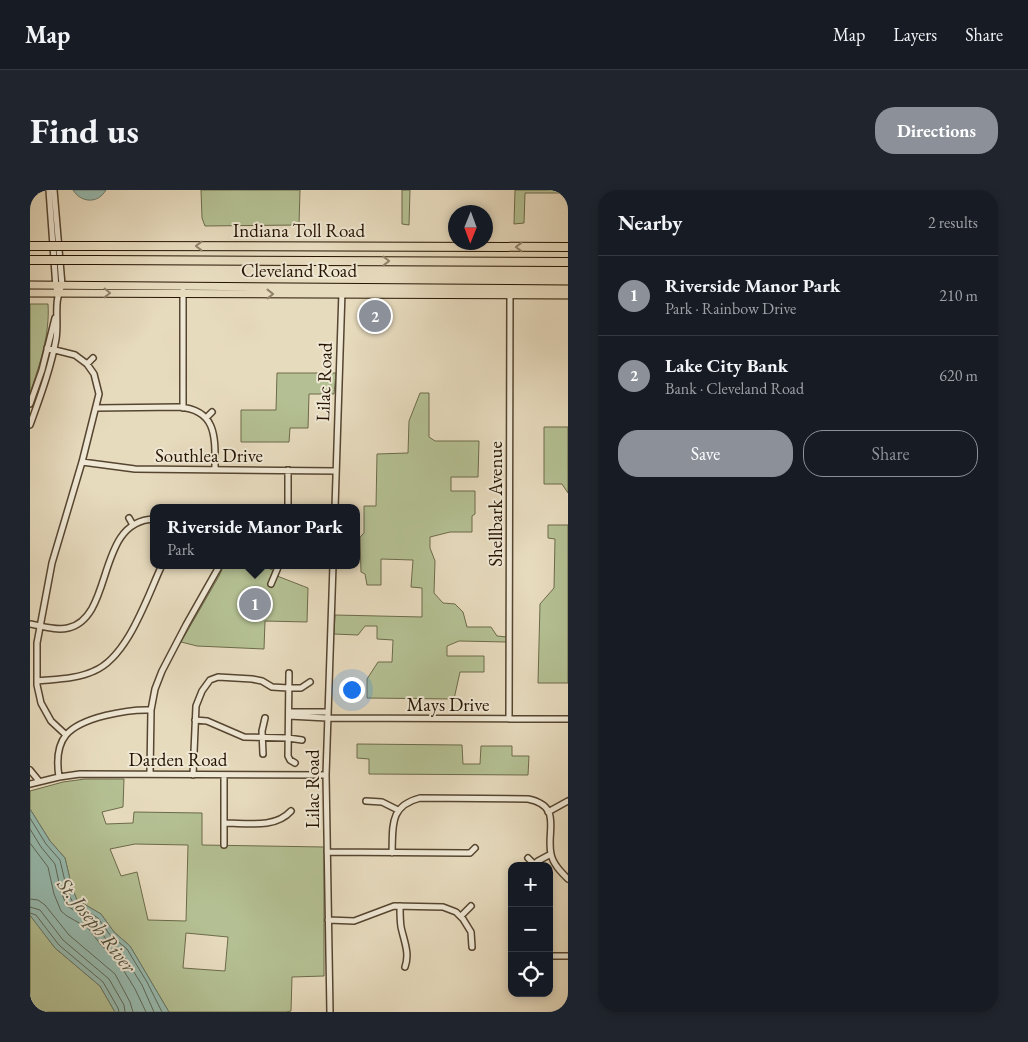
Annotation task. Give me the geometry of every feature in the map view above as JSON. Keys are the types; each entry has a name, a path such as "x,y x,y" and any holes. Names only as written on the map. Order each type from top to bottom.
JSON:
{"highway":[{"name":"Indiana Toll Road","path":"30,246 568,248"},
{"name":"Indiana Toll Road","path":"30,260 568,262"}],"main road":[{"name":"Cleveland Road","path":"30,285 183,290"},
{"name":"Cleveland Road","path":"30,293 183,290 510,291 568,289"},
{"name":"Cleveland Road","path":"510,291 568,295"}],"street":[{"path":"48,190 58,285"},
{"path":"30,425 45,382 56,336 58,285 54,190"},
{"path":"183,290 183,408"},
{"name":"Lilac Road","path":"335,504 342,290"},
{"name":"Shellbark Avenue","path":"509,719 510,291"},
{"path":"30,404 56,315"},
{"path":"47,348 75,356 87,364 94,374 98,387 96,408 82,462 52,563 37,653 39,696 45,712 66,735"},
{"path":"87,364 93,358"},
{"path":"96,408 192,409 206,418 213,428 216,441 215,470"},
{"path":"206,418 212,412"},
{"name":"Southlea Drive","path":"82,462 135,469 336,471"},
{"path":"288,470 288,504"},
{"path":"129,518 133,525"},
{"path":"30,624 66,629 77,625 84,619 93,607 117,543 133,525 150,520"},
{"path":"37,681 79,676 96,671 113,659 127,641 160,569"},
{"path":"150,774 152,697 162,671 218,569"},
{"path":"271,584 277,569"},
{"name":"Lilac Road","path":"330,1012 326,775 333,569"},
{"path":"289,673 288,756 290,760 295,762"},
{"path":"194,775 196,706 202,691 210,680 214,678 252,679 262,681 272,687 288,688 301,688 310,682"},
{"path":"59,777 61,743 66,735 81,724 116,712 134,709 151,710"},
{"name":"Mays Drive","path":"289,714 568,719"},
{"path":"262,754 265,718"},
{"path":"195,720 213,723 244,737 302,740"},
{"path":"30,770 39,782"},
{"name":"Darden Road","path":"30,784 80,774 326,775"},
{"path":"224,775 224,845"},
{"path":"392,852 393,823 398,810 405,804 420,798 525,798 537,802 548,812 552,824 551,854 556,866 568,880"},
{"path":"366,801 388,804 398,810"},
{"path":"548,812 568,801"},
{"path":"224,823 274,822 283,819 291,811"},
{"path":"327,852 466,853 475,848"},
{"path":"538,862 551,854"},
{"path":"528,858 531,862"},
{"path":"328,920 354,920 387,908 400,906 443,907 461,916 469,928 472,947"},
{"path":"400,906 400,923 407,948 405,968"},
{"path":"461,916 471,906"},
{"path":"553,956 568,956"}],"green space":[{"path":"201,190 300,190 299,225 205,226 202,218"},
{"path":"402,190 410,190 409,225 402,224"},
{"path":"515,190 568,190 568,193 525,193 524,223 514,224"},
{"path":"30,304 48,304 48,315 44,349 30,393"},
{"path":"277,373 336,373 334,394 309,394 308,428 290,428 289,442 241,442 241,410 276,410"},
{"path":"420,393 429,393 429,437 435,441 479,441 478,477 451,477 451,491 475,491 475,514 472,516 472,532 450,532 430,537 430,548 435,561 434,593 443,603 455,604 463,612 467,627 491,627 497,636 507,637 507,642 459,641 447,646 447,656 484,656 484,672 460,672 454,699 367,698 367,679 378,662 392,662 393,640 377,639 377,626 365,626 358,635 334,634 335,615 422,617 422,588 411,587 413,560 381,559 381,585 367,585 365,574 361,572 360,537 364,533 364,506 376,506 377,454 408,453 409,421"},
{"path":"544,427 568,427 568,493 562,484 544,484"},
{"path":"548,525 568,525 568,683 538,683 540,604 554,588 555,539 548,538"},
{"path":"222,569 270,569 273,570 272,574 308,588 307,622 265,621 264,649 197,646 181,642"},
{"path":"357,744 462,745 463,764 480,764 481,746 512,746 512,756 529,756 528,775 369,774 369,759 357,758"},
{"path":"85,779 124,779 123,807 102,812 106,824 133,823 134,812 202,813 202,845 324,847 324,976 292,977 291,1011 169,1012 130,946 114,932 101,914 77,900 72,888 65,858 50,841 30,809 30,791 63,782","holes":["135,844 188,845 186,921 148,920 137,872 121,876 110,849","186,933 228,937 225,971 183,968"]},
{"path":"30,915 55,948 100,986 115,1012 30,1012"}],"water":[{"path":"73,190 106,190 99,198 89,200 80,197"},
{"name":"St. Joseph River","path":"30,809 50,841 65,858 72,888 77,900 101,914 114,932 130,946 169,1012 115,1012 100,986 55,948 32,918 30,915"}],"place":[{"name":"Lake City Bank","path":"375,316"},
{"name":"Riverside Manor Park","path":"255,604"}]}
